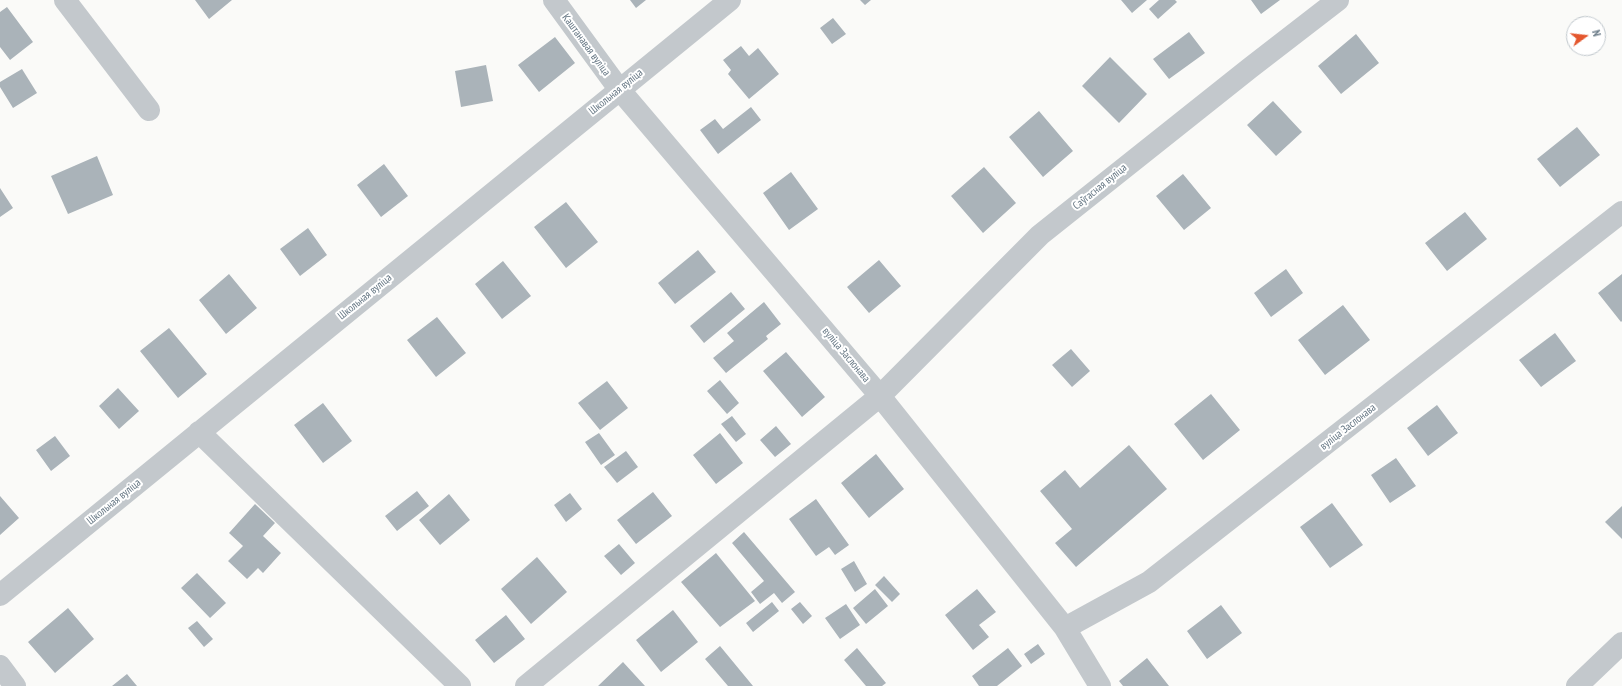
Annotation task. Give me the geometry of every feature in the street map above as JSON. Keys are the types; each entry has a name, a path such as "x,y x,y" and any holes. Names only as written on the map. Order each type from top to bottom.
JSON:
{"street":[{"path":"65,0 149,110"},
{"name":"Каштанавая вуліца","path":"554,0 619,89"},
{"name":"Школьная вуліца","path":"0,595 730,0"},
{"name":"Саўгасная вуліца","path":"526,686 880,396 1040,235 1338,0"},
{"name":"вуліца Заслонава","path":"619,89 880,396 1065,628 1100,686"},
{"name":"вуліца Заслонава","path":"1065,628 1149,582 1622,212"},
{"path":"199,432 460,686"},
{"path":"1577,686 1622,643"},
{"path":"0,666 15,686"}],"building":[{"path":"195,0 232,0 209,19"},
{"path":"630,0 646,0 636,8"},
{"path":"860,0 871,0 865,5"},
{"path":"1121,0 1147,0 1132,13"},
{"path":"1159,0 1175,0 1177,2 1158,19 1149,9"},
{"path":"1251,0 1280,0 1261,14"},
{"path":"7,7 33,42 10,60 0,47 0,12"},
{"path":"833,18 846,34 832,44 820,28"},
{"path":"1189,32 1205,53 1169,79 1153,59"},
{"path":"1356,34 1379,63 1341,94 1318,66"},
{"path":"555,37 575,63 539,92 518,65"},
{"path":"741,46 749,56 758,48 779,74 749,99 728,74 731,70 723,60"},
{"path":"1110,57 1147,94 1119,123 1082,86"},
{"path":"486,65 493,101 461,107 455,71"},
{"path":"22,69 37,93 13,108 0,87 0,82"},
{"path":"1273,101 1302,132 1276,156 1247,125"},
{"path":"751,107 761,120 718,154 700,130 715,119 723,129"},
{"path":"1039,111 1073,151 1043,177 1009,137"},
{"path":"1577,127 1600,155 1560,187 1537,159"},
{"path":"97,156 113,195 68,214 51,176"},
{"path":"384,164 408,196 381,217 357,185"},
{"path":"984,167 1016,203 983,233 951,196"},
{"path":"791,172 818,209 789,230 763,193"},
{"path":"1183,174 1211,208 1184,230 1156,196"},
{"path":"0,188 13,208 0,217"},
{"path":"566,202 598,242 566,268 534,227"},
{"path":"1465,212 1487,239 1447,271 1425,243"},
{"path":"308,228 327,255 300,276 280,249"},
{"path":"698,250 716,272 675,304 658,283"},
{"path":"879,260 901,286 869,313 847,287"},
{"path":"503,261 531,296 502,319 475,284"},
{"path":"1286,269 1303,293 1271,317 1254,293"},
{"path":"229,274 257,308 226,334 199,300"},
{"path":"1622,274 1622,321 1621,322 1598,293"},
{"path":"731,292 745,309 704,343 690,326"},
{"path":"764,302 781,324 766,336 768,339 726,373 713,358 734,341 727,333"},
{"path":"1343,305 1370,340 1325,375 1298,340"},
{"path":"437,317 466,353 436,377 407,340"},
{"path":"169,328 207,374 178,398 140,351"},
{"path":"1555,333 1576,361 1541,387 1519,360"},
{"path":"1071,349 1090,371 1072,387 1052,365"},
{"path":"786,352 825,397 802,417 763,371"},
{"path":"720,380 739,403 727,414 707,391"},
{"path":"607,381 628,408 600,430 578,403"},
{"path":"118,388 139,411 119,429 99,406"},
{"path":"1211,394 1240,430 1203,460 1174,424"},
{"path":"323,403 352,441 323,463 294,425"},
{"path":"1437,405 1458,433 1428,456 1407,428"},
{"path":"732,416 746,434 736,442 721,424"},
{"path":"776,426 791,444 775,457 760,440"},
{"path":"599,433 615,455 601,465 585,442"},
{"path":"720,433 743,463 716,484 693,455"},
{"path":"55,436 70,456 51,471 36,450"},
{"path":"1129,445 1167,489 1076,567 1055,543 1072,529 1040,491 1065,470 1080,488"},
{"path":"626,451 638,467 617,483 604,467"},
{"path":"876,454 904,489 869,518 841,483"},
{"path":"1396,458 1416,486 1390,503 1371,475"},
{"path":"417,491 429,506 397,531 385,516"},
{"path":"653,492 672,516 636,544 617,520"},
{"path":"570,493 582,509 566,522 554,505"},
{"path":"449,494 470,520 440,545 419,520"},
{"path":"0,496 19,518 0,535"},
{"path":"816,499 849,545 835,555 829,547 816,556 789,519"},
{"path":"1332,503 1363,545 1330,568 1300,527"},
{"path":"255,504 275,523 263,536 281,553 263,573 258,568 247,579 228,561 243,546 229,533"},
{"path":"1622,506 1622,539 1605,522"},
{"path":"744,532 795,592 782,603 774,593 760,604 751,592 764,581 732,543"},
{"path":"619,544 635,563 621,575 604,556"},
{"path":"716,553 755,601 720,627 681,582"},
{"path":"537,557 567,592 531,624 501,589"},
{"path":"854,561 867,584 855,592 841,569"},
{"path":"197,573 226,603 210,618 181,588"},
{"path":"884,576 900,594 892,602 875,585"},
{"path":"875,589 888,606 866,624 853,608"},
{"path":"977,589 996,612 979,625 989,637 973,650 945,615"},
{"path":"772,602 779,611 753,632 746,623"},
{"path":"800,602 812,616 803,624 791,609"},
{"path":"846,604 860,625 840,639 825,618"},
{"path":"1221,605 1242,633 1207,659 1187,631"},
{"path":"68,608 94,639 55,673 28,642"},
{"path":"673,610 698,642 661,672 636,640"},
{"path":"506,615 525,639 494,663 475,640"},
{"path":"197,621 213,639 204,647 188,628"},
{"path":"1038,644 1045,654 1031,664 1024,654"},
{"path":"720,646 753,686 728,686 705,659"},
{"path":"857,648 886,683 882,686 866,686 844,660"},
{"path":"1008,648 1022,666 997,686 979,686 972,676"},
{"path":"1147,658 1169,686 1123,686 1119,681"},
{"path":"623,662 645,686 598,686"},
{"path":"127,674 137,686 112,686"}]}
